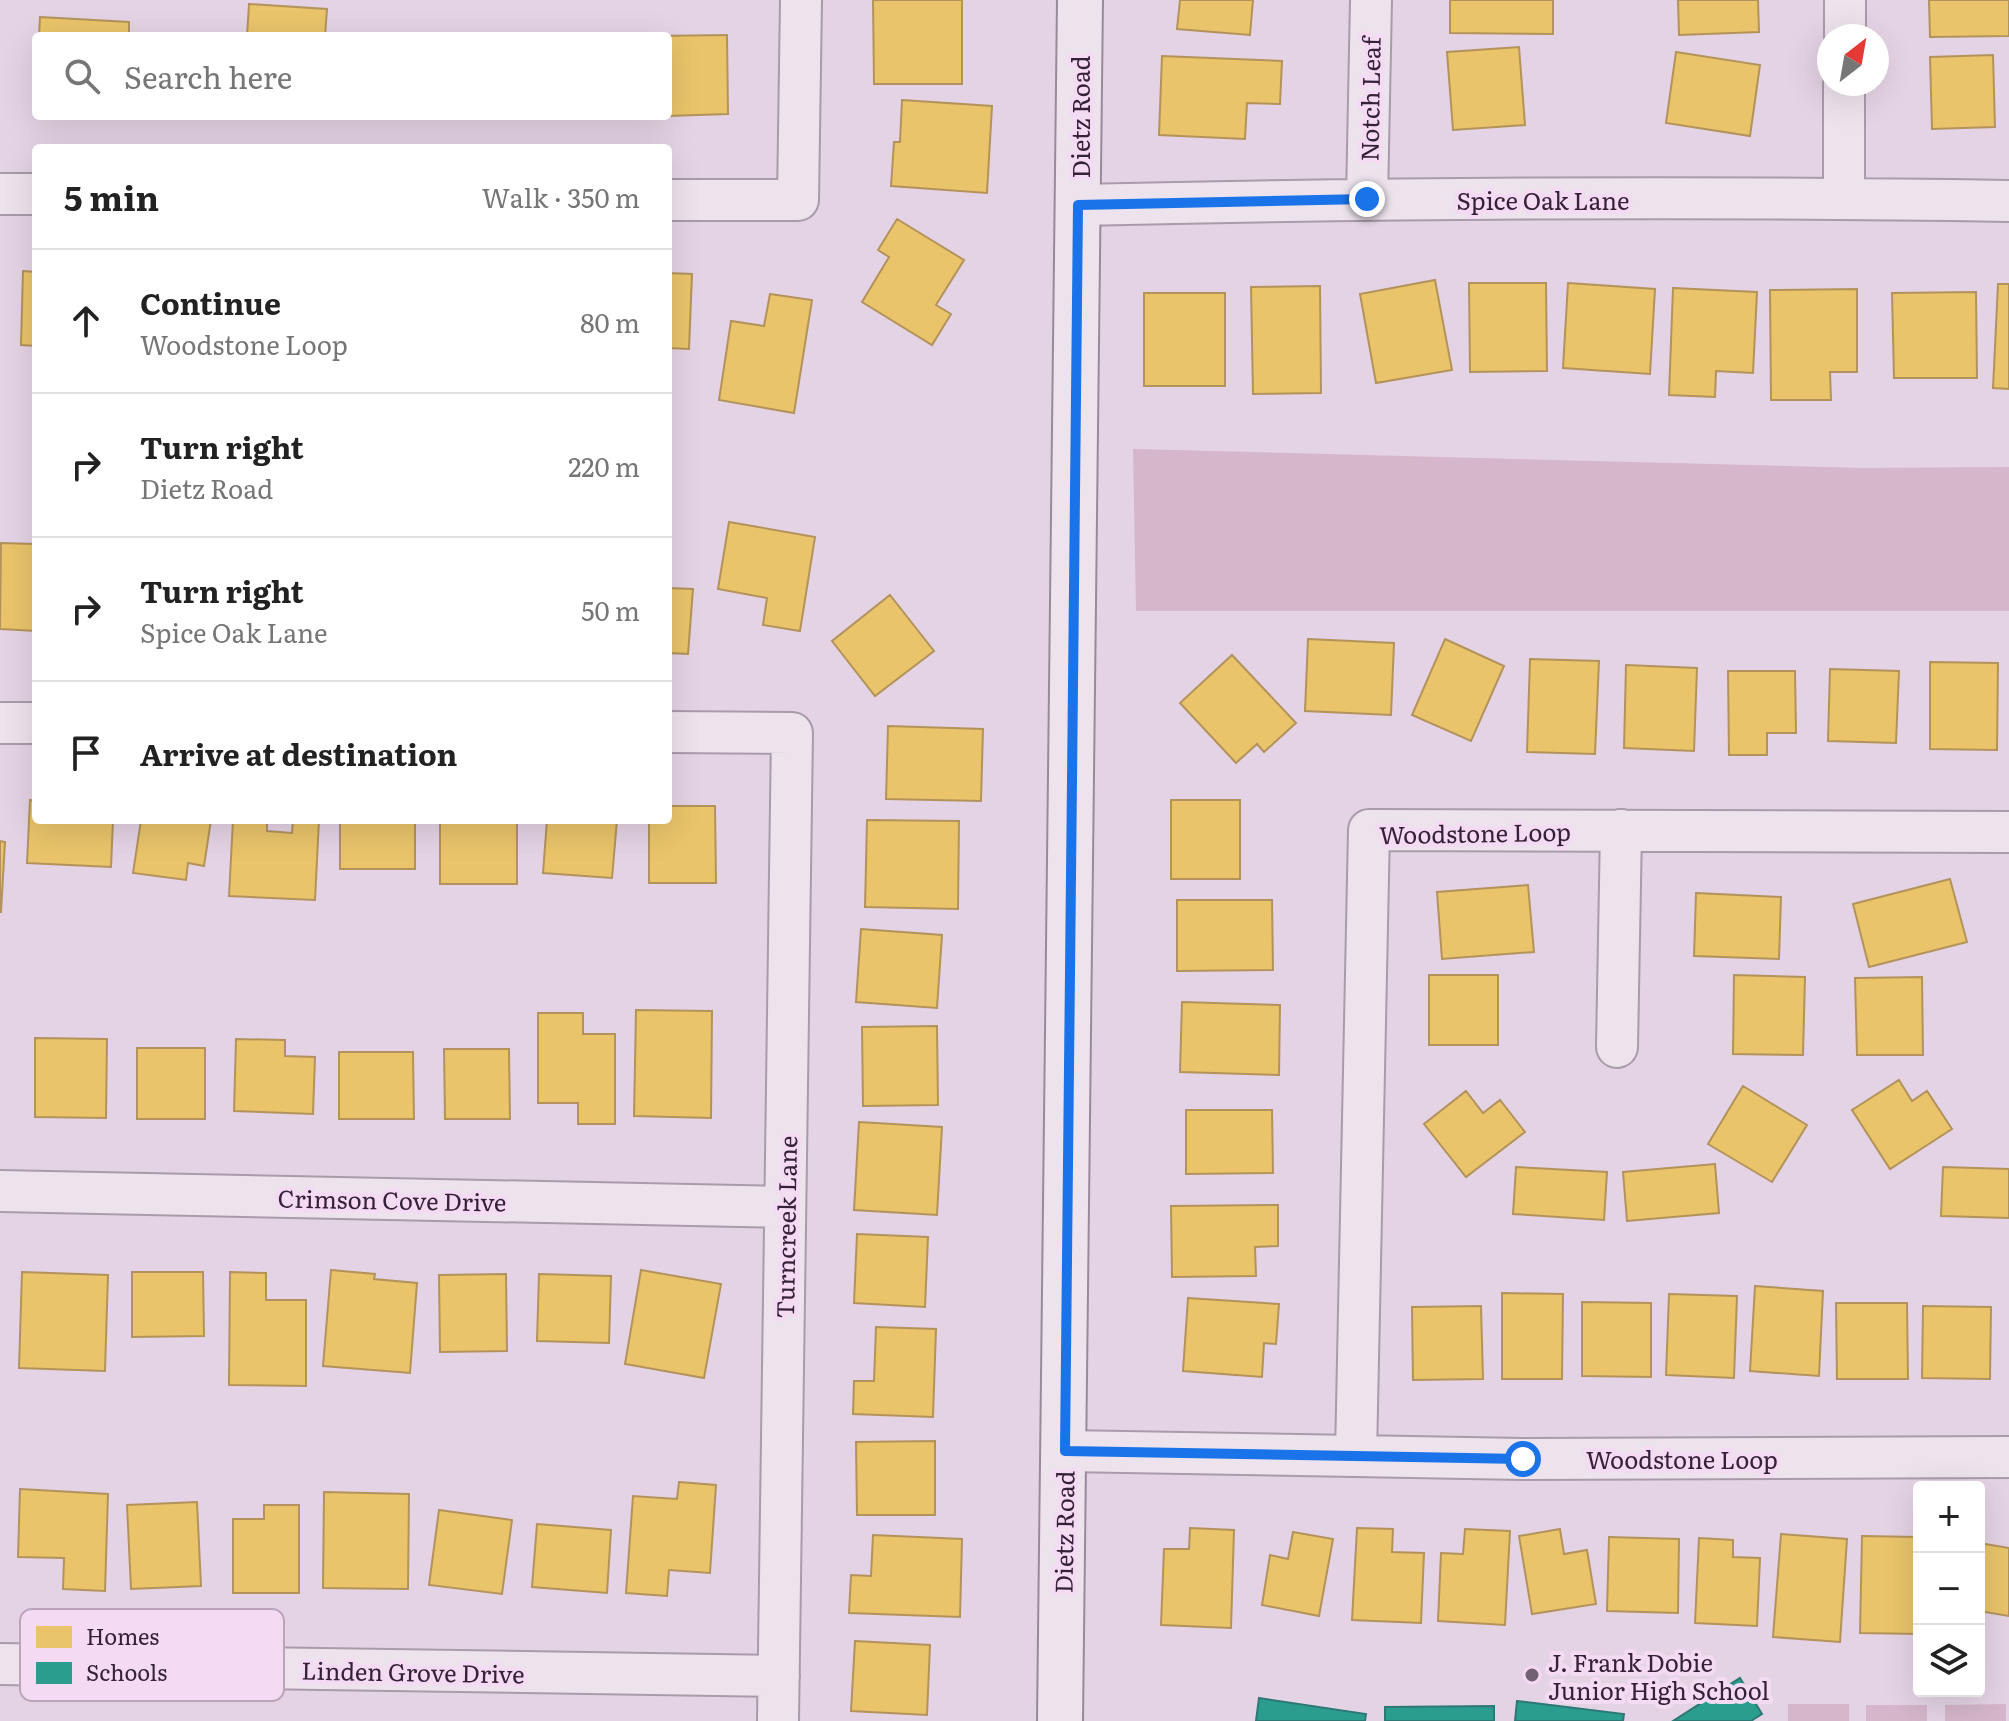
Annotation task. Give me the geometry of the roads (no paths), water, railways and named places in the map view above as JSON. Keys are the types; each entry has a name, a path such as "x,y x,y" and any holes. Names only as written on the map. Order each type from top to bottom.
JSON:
{"street":[{"path":"672,200 798,200 801,0"},
{"name":"Dietz Road","path":"1060,1721 1080,0"},
{"name":"Notch Leaf","path":"1367,199 1371,0"},
{"path":"1845,0 1845,24"},
{"path":"1844,96 1844,198"},
{"path":"0,194 32,194"},
{"name":"Spice Oak Lane","path":"1078,205 1367,199 1844,198 2009,201"},
{"path":"0,723 32,723"},
{"name":"Turncreek Lane","path":"672,732 792,733 778,1721"},
{"name":"Woodstone Loop","path":"1356,1456 1369,830 2009,832"},
{"path":"1617,1047 1621,830"},
{"name":"Crimson Cove Drive","path":"0,1191 785,1207"},
{"name":"Woodstone Loop","path":"1065,1451 1523,1459 2009,1457"},
{"name":"Linden Grove Drive","path":"0,1664 20,1664"},
{"name":"Linden Grove Drive","path":"284,1668 779,1676"}],"place":[{"name":"J. Frank Dobie Junior High School","path":"1532,1675"}]}
